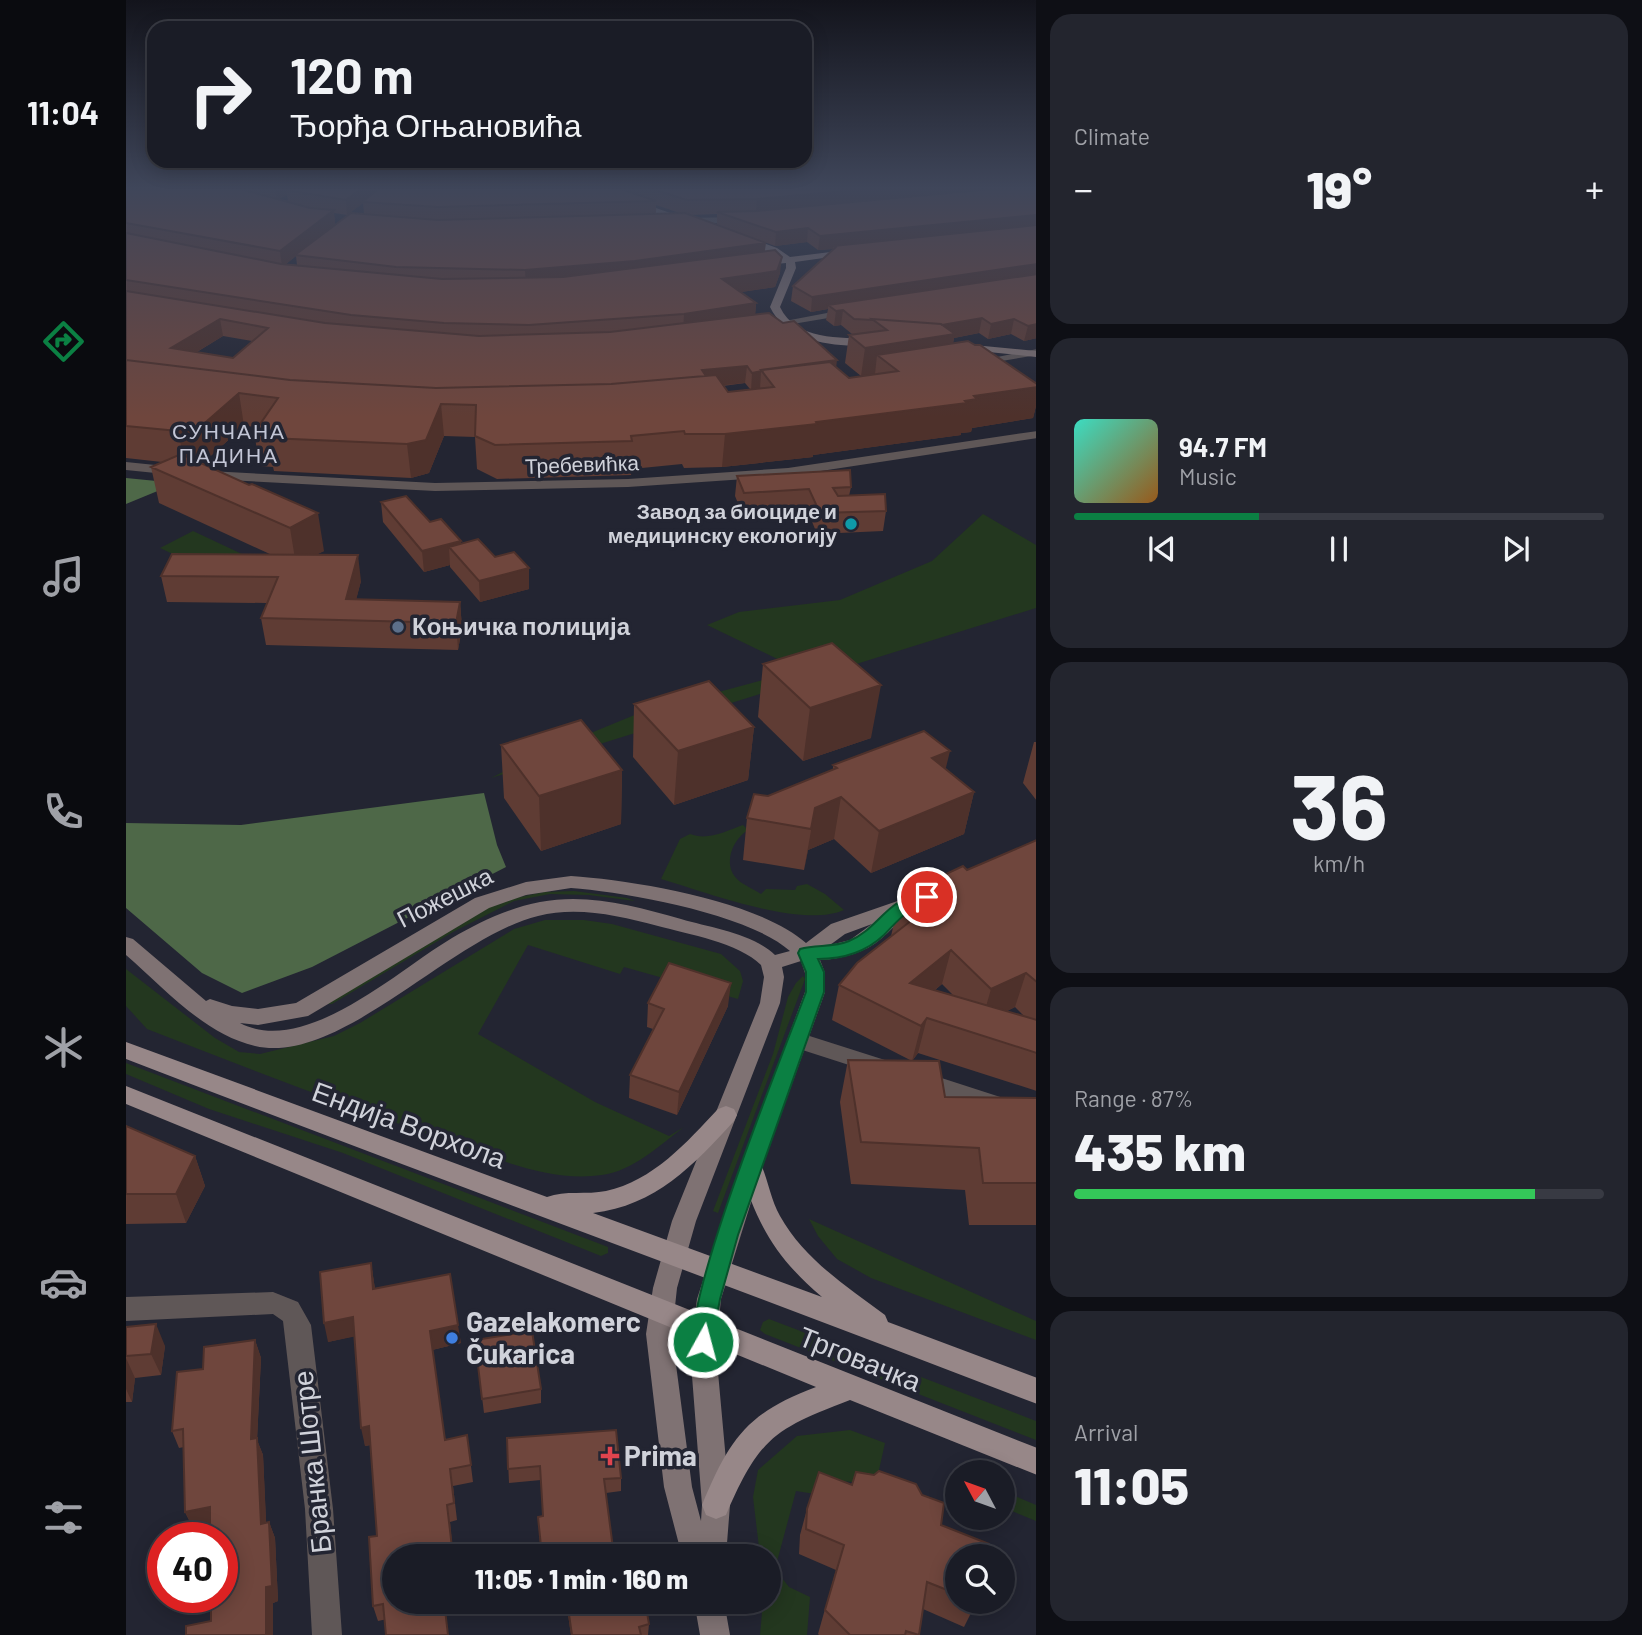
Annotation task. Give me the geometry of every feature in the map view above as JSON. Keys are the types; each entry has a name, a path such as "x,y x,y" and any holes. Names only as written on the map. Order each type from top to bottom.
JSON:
{"main road":[{"path":"751,265 755,264"},
{"path":"790,264 775,307 784,322 795,330 817,337 884,342"},
{"path":"949,346 1035,353"},
{"name":"Пожешка","path":"197,1003 246,1017 279,1015 301,1010 482,903 505,894 558,884 588,883 630,889 742,918 783,935 806,953"},
{"path":"693,1544 678,1487 660,1356 661,1314 673,1252 770,1003 775,978 771,963 806,953 832,952 856,946 874,934 900,909 938,893"},
{"name":"Пожешка","path":"126,944 236,1032 273,1040 303,1035 349,1016 488,927 527,911 558,906 593,905 676,925 754,948 771,963"},
{"path":"713,1544 716,1505 708,1433 703,1331 717,1269 815,992 815,972 806,953"},
{"name":"Ендија Ворхола","path":"126,1050 673,1252"},
{"path":"126,1095 661,1314"},
{"path":"543,1205 605,1202 628,1196 674,1168 726,1115"},
{"path":"751,1167 761,1206 791,1254 819,1282 896,1337"},
{"name":"Трговачка","path":"673,1252 1036,1391"},
{"name":"Трговачка","path":"661,1314 1036,1462"},
{"path":"716,1505 739,1456 758,1431 790,1408 847,1388"},
{"path":"711,1614 715,1635"}],"street":[{"path":"756,327 864,309"},
{"path":"969,364 1035,353"},
{"name":"Требевићка","path":"126,466 215,476 359,485 457,487 628,484 788,472 1036,434"},
{"path":"797,1040 1036,1118"},
{"name":"Бранка Шотре","path":"126,1309 273,1303 288,1307 298,1325 319,1509 327,1635"}],"green space":[{"path":"126,478 177,483 126,504"},
{"path":"983,514 1036,545 1036,608 491,778 530,758 637,714 800,670 707,625 739,612 840,600 932,561"},
{"path":"193,531 242,554 209,571 160,548"},
{"path":"484,793 497,845 506,867 312,967 242,993 202,973 126,908 126,823 241,825"},
{"path":"743,825 748,830 738,839 730,859 730,866 739,881 761,894 766,889 795,890 797,886 807,884 825,894 844,910 826,915 779,912 727,900 661,879 680,839 690,834 717,834"},
{"path":"574,891 635,901 589,895 550,894 514,901 453,932 332,1004 327,1004 481,910 510,899 544,892"},
{"path":"545,920 584,920 612,924 721,954 740,971 743,981 738,999 624,967 620,974 528,945 478,1034 595,1102 669,1136 684,1127 646,1156 613,1173 560,1175 497,1159 147,1029 126,1006 126,969 215,1038 239,1052 260,1054 334,1036 360,1023 514,929"},
{"path":"803,976 805,979 718,1213 713,1211 773,1054 788,997"},
{"path":"126,1063 608,1247 608,1253 601,1256 343,1153 209,1109 126,1074"},
{"path":"809,1219 1036,1321 1036,1340 871,1278 837,1259 818,1236"},
{"path":"769,1319 1036,1421 1036,1440 765,1334 760,1330 763,1322"},
{"path":"850,1430 885,1443 875,1488 843,1481 829,1484 815,1494 796,1491 781,1547 781,1544 759,1544 753,1497 758,1470 797,1436"},
{"path":"1015,1496 1036,1505 1036,1521 1015,1512"},
{"path":"781,1577 789,1587 810,1597 807,1635 760,1635 762,1614 781,1614"}],"building":[{"path":"126,264 284,264 442,279 563,277 663,264 779,264 777,271 722,279 756,303 684,314 529,325 444,323 351,315 126,280"},
{"path":"373,264 595,264 525,270"},
{"path":"817,264 1035,264 812,297 793,286"},
{"path":"1036,274 1036,324 1028,326 1014,319 991,324 982,318 942,325 854,319 843,310 836,311 828,305"},
{"path":"126,291 325,323 479,336 610,332 769,313 783,323 794,321 837,360 752,373 747,366 702,370 706,376 611,384 436,388 290,380 126,360","holes":["220,319 268,328 233,358 171,348"]},
{"path":"872,319 941,324 955,334 865,348 849,335 887,330"},
{"path":"968,341 980,345 1036,383 1036,387 974,396 977,399 965,401 967,403 816,422 817,424 725,434 685,434 684,431 631,436 632,441 495,445 475,436 476,405 441,404 426,440 407,444 269,438 271,434 254,433 278,398 239,393 199,428 178,431 126,426 126,360 290,380 436,388 611,384 716,375 728,392 774,387 761,370 830,362 849,378 898,371 877,355"},
{"path":"181,454 318,513 290,528 151,467"},
{"path":"850,470 851,487 833,488 838,496 885,494 886,511 820,513 809,489 744,493 737,476"},
{"path":"406,496 430,522 441,519 461,541 422,551 381,502"},
{"path":"478,539 495,557 514,552 529,568 479,581 449,547"},
{"path":"172,554 358,555 346,599 460,602 456,623 261,618 278,577 161,576"},
{"path":"832,643 881,685 810,708 763,664"},
{"path":"709,681 754,727 678,751 634,704"},
{"path":"581,720 622,770 539,796 501,745"},
{"path":"924,731 950,751 932,758 974,792 879,831 841,797 815,808 811,829 747,818 754,794 768,796 837,768 833,765"},
{"path":"1036,840 1036,981 1026,973 991,989 951,950 910,983 1036,1020 1036,1053 927,1018 921,1026 839,985 857,963 912,920 908,916 912,915 899,902 935,887 929,882 963,866 967,870"},
{"path":"669,963 731,983 679,1092 630,1075 664,1009 648,1003"},
{"path":"848,1060 939,1061 945,1097 1036,1098 1036,1183 983,1183 979,1148 861,1142"},
{"path":"126,1126 195,1156 176,1194 126,1194"},
{"path":"371,1263 373,1289 450,1274 458,1325 430,1331 445,1440 467,1435 471,1465 450,1469 454,1503 447,1505 452,1544 382,1544 382,1604 373,1606 369,1537 377,1536 369,1426 361,1428 353,1317 324,1323 320,1272"},
{"path":"156,1324 151,1354 126,1356 126,1327"},
{"path":"532,1331 541,1389 482,1399 475,1340"},
{"path":"255,1340 251,1439 257,1438 261,1524 269,1522 272,1586 266,1587 266,1635 186,1635 186,1626 211,1621 211,1613 238,1613 238,1522 210,1522 210,1507 185,1512 183,1429 172,1431 177,1372 203,1369 204,1347"},
{"path":"616,1430 621,1478 604,1479 612,1544 541,1544 538,1517 543,1516 540,1466 508,1469 507,1438"},
{"path":"879,1471 916,1484 922,1495 944,1503 941,1525 945,1527 945,1530 954,1530 989,1544 945,1544 945,1589 927,1582 919,1635 906,1631 905,1635 850,1635 825,1610 844,1545 806,1529 807,1509 819,1472 852,1485 856,1472 874,1475"},
{"path":"384,1614 446,1614 448,1635 386,1635"},
{"path":"569,1614 647,1614 649,1624 639,1627 641,1635 572,1635"}],"place":[{"name":"Завод за биоциде и медицинску екологију","path":"851,524"},
{"name":"Коњичка полиција","path":"398,627"},
{"name":"Gazelakomerc Čukarica","path":"452,1338"},
{"name":"Prima","path":"610,1456"}],"district":[{"name":"СУНЧАНА ПАДИНА","path":"229,444"}],"route":[{"path":"703,1342 709,1299 727,1235 815,992 815,972 806,953 832,952 856,946 874,934 900,909 927,897"}]}
